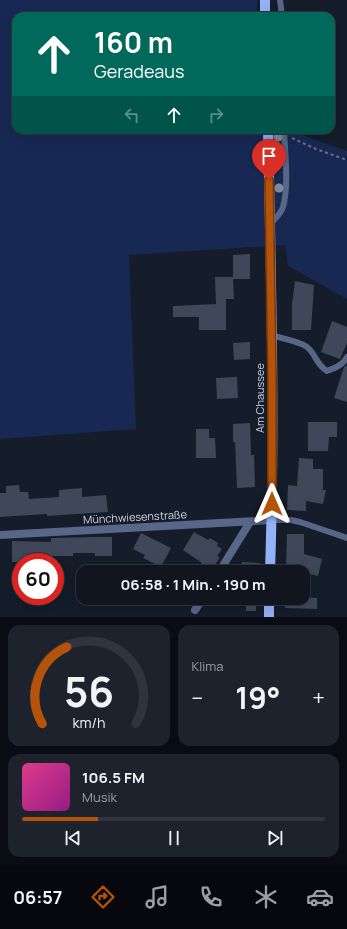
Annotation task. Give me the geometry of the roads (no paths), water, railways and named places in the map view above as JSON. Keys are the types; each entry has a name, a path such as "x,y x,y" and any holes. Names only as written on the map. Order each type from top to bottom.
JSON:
{"main road":[{"path":"265,0 266,12"},
{"name":"Am Chaussee","path":"268,134 272,335 272,520 270,565"},
{"path":"269,605 269,617"}],"street":[{"name":"Münchwiesenstraße","path":"0,535 272,520"},
{"path":"223,565 250,522"},
{"path":"195,610 198,605"}],"lane":[{"path":"280,0 282,12"},
{"path":"270,224 283,208 286,190 284,134"},
{"path":"272,335 306,345 320,366 327,370 336,368 345,362 347,357"},
{"path":"272,520 291,520 300,522 347,538"}]}
